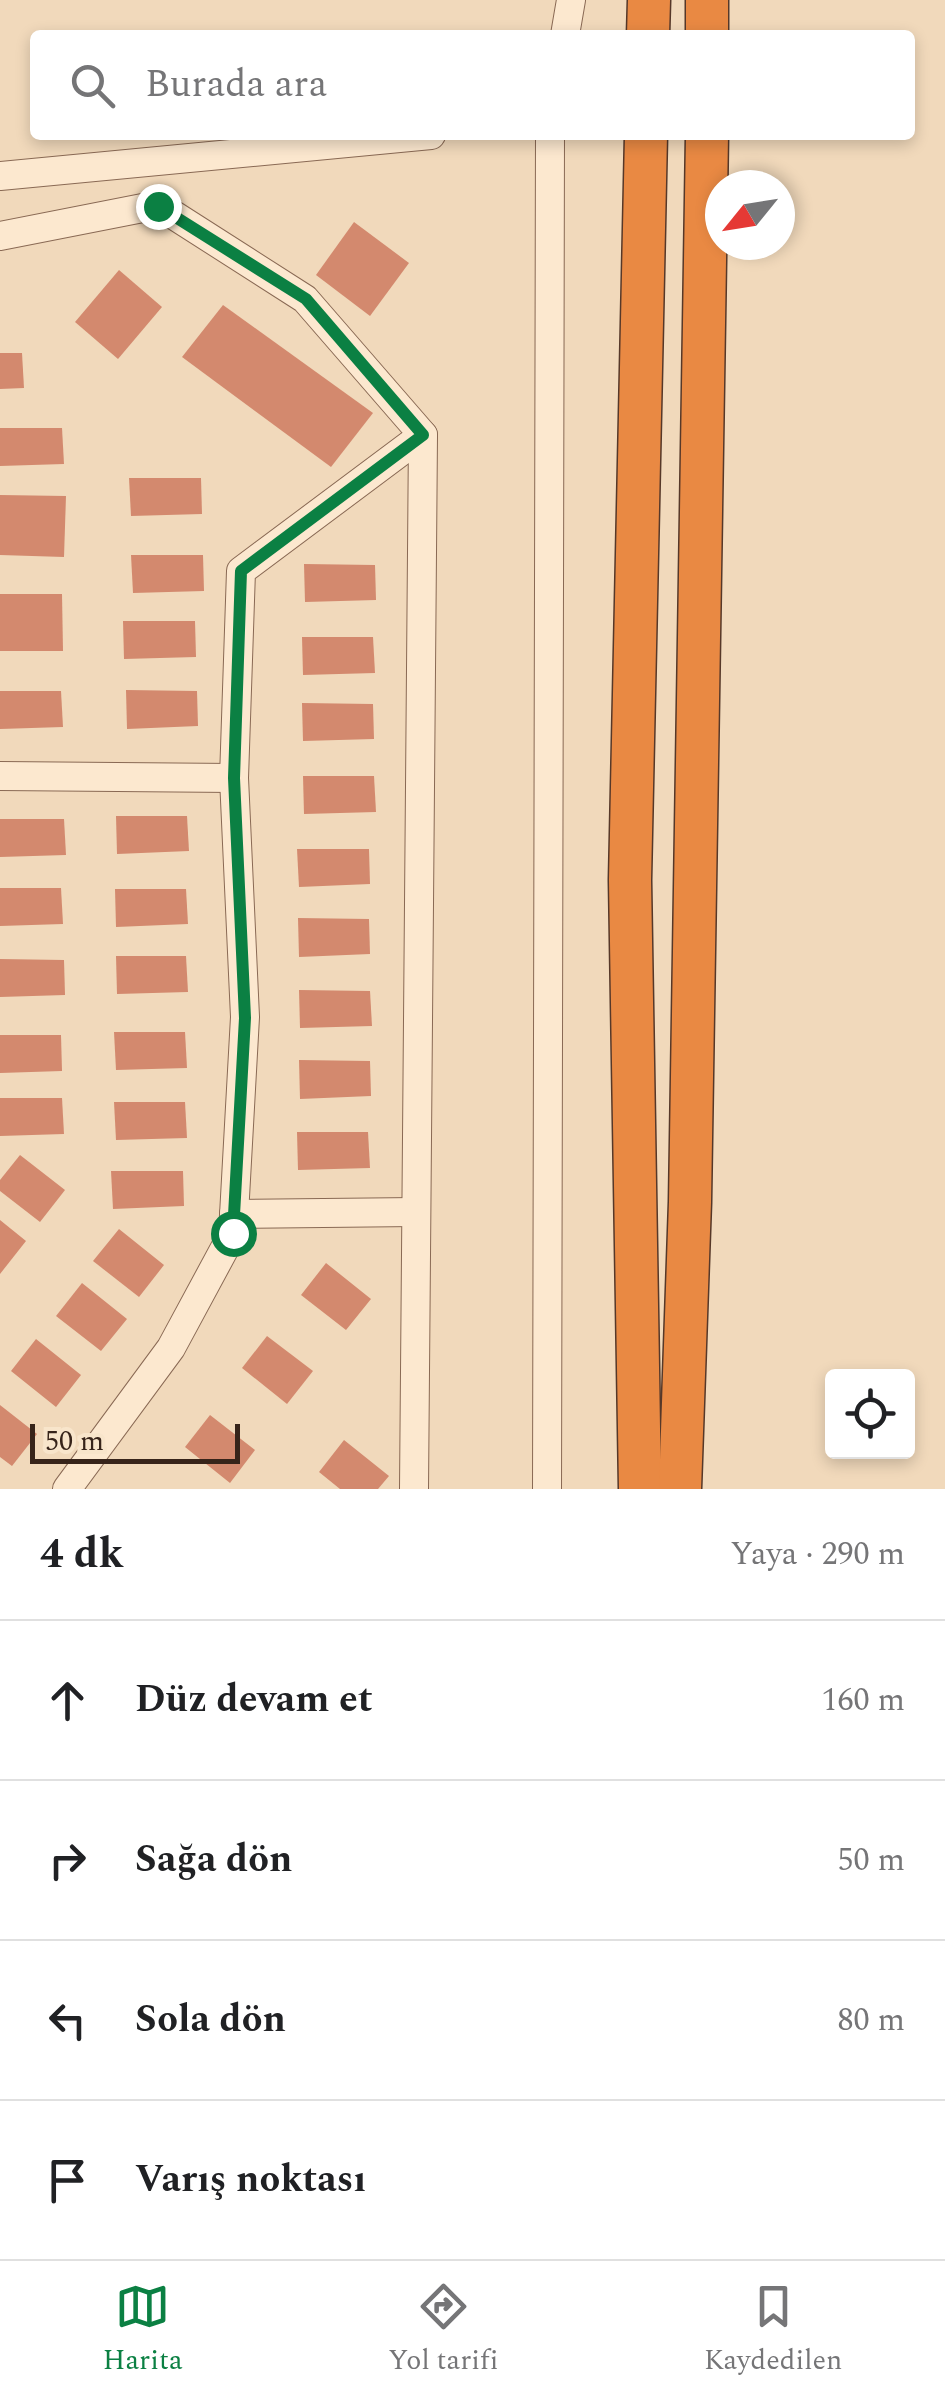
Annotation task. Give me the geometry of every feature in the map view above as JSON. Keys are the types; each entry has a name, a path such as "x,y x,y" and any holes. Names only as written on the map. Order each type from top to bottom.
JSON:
{"highway":[{"path":"648,30 649,0"},
{"path":"707,30 708,0"},
{"path":"640,1489 630,880 646,140"},
{"path":"680,1489 690,1202 707,140"}],"street":[{"path":"566,30 571,0"},
{"path":"0,176 378,140"},
{"path":"548,1489 550,140"},
{"path":"0,236 158,206 306,299 423,435 414,1489"},
{"path":"67,1489 171,1348 233,1233 245,1018 234,778 241,571 423,435"},
{"path":"0,776 234,778"},
{"path":"234,1214 416,1212"}],"building":[{"path":"354,222 409,263 370,316 316,275"},
{"path":"119,270 162,307 118,359 75,322"},
{"path":"223,305 373,413 331,467 182,357"},
{"path":"0,353 22,353 24,388 0,389"},
{"path":"0,428 62,428 64,464 0,466"},
{"path":"129,478 201,478 202,514 131,516"},
{"path":"0,495 66,496 64,557 0,555"},
{"path":"131,555 203,555 204,591 133,593"},
{"path":"304,564 375,565 376,600 305,602"},
{"path":"0,594 62,594 63,651 0,651"},
{"path":"123,621 195,621 196,657 124,659"},
{"path":"302,637 373,637 375,673 303,675"},
{"path":"126,690 197,691 198,726 127,729"},
{"path":"0,691 61,691 63,727 0,729"},
{"path":"302,703 373,704 374,739 303,741"},
{"path":"303,776 374,776 376,812 304,814"},
{"path":"116,816 187,816 189,851 117,854"},
{"path":"0,819 64,819 66,855 0,857"},
{"path":"297,849 369,849 370,884 299,887"},
{"path":"0,888 61,888 63,924 0,926"},
{"path":"115,889 186,889 188,924 116,927"},
{"path":"298,918 369,919 370,954 299,957"},
{"path":"116,956 186,956 188,992 117,994"},
{"path":"0,959 64,960 65,995 0,997"},
{"path":"299,990 370,991 372,1026 300,1028"},
{"path":"114,1032 185,1032 187,1068 116,1070"},
{"path":"0,1035 61,1035 62,1071 0,1073"},
{"path":"299,1060 370,1061 371,1096 300,1099"},
{"path":"0,1098 62,1098 64,1134 0,1136"},
{"path":"114,1102 185,1102 187,1138 116,1140"},
{"path":"297,1132 368,1132 370,1168 298,1170"},
{"path":"20,1155 65,1190 40,1222 0,1191 0,1180"},
{"path":"111,1171 183,1171 184,1206 113,1209"},
{"path":"0,1220 26,1241 0,1274"},
{"path":"119,1229 164,1265 139,1297 93,1261"},
{"path":"326,1263 371,1299 346,1330 301,1295"},
{"path":"82,1283 127,1319 101,1351 56,1316"},
{"path":"267,1336 313,1371 287,1404 242,1368"},
{"path":"36,1339 81,1375 56,1407 11,1371"},
{"path":"0,1405 37,1434 12,1466 0,1457"},
{"path":"210,1415 255,1450 230,1483 185,1447"},
{"path":"344,1440 389,1476 378,1489 340,1489 319,1472"}],"route":[{"path":"158,206 306,299 423,435 241,571 234,778 245,1018 233,1233"}]}
